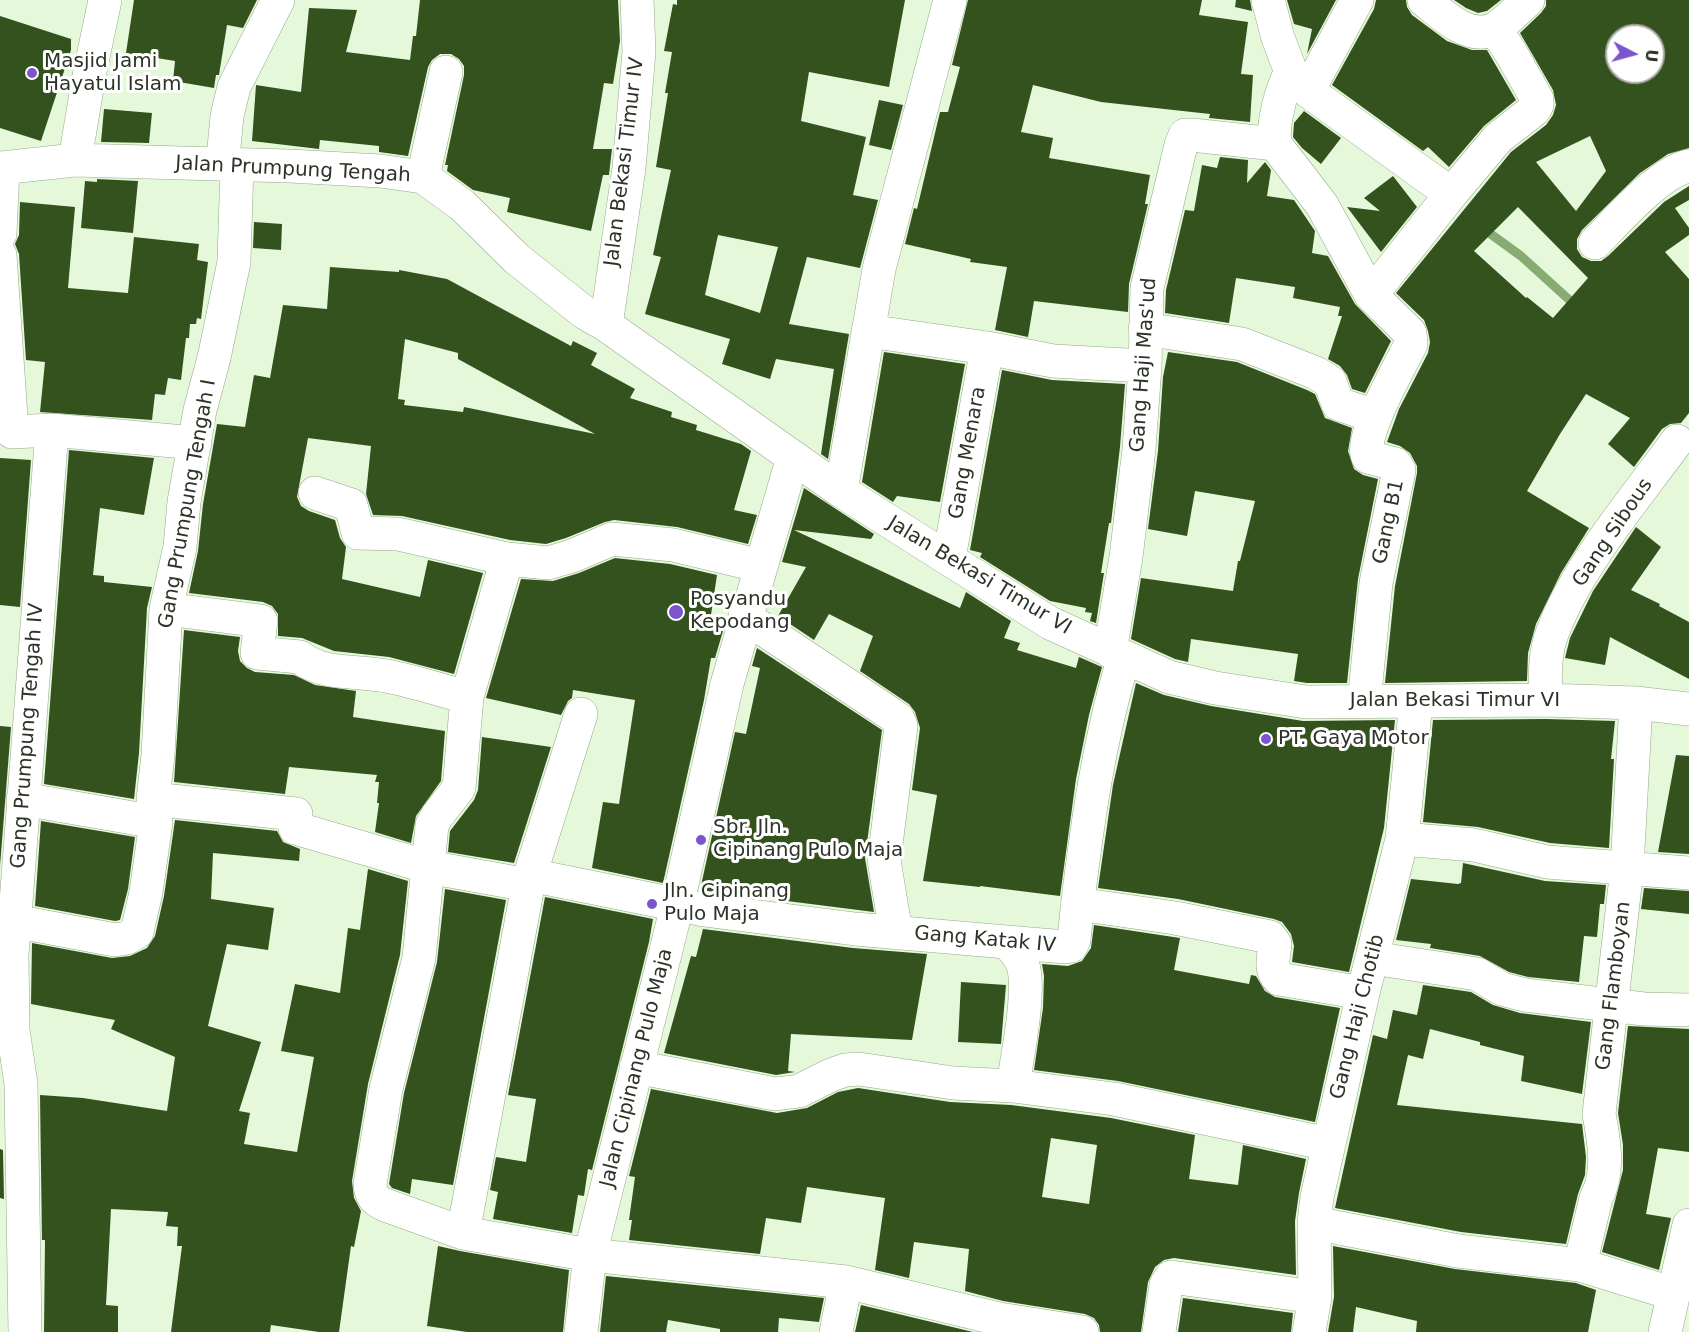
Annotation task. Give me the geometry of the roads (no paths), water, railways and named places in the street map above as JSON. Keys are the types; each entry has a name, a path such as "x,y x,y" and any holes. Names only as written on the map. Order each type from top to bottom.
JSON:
{"street":[{"path":"75,160 105,0"},
{"name":"Gang Prumpung Tengah I","path":"14,921 115,940 127,938 137,932 146,892 154,810 166,609 180,547 184,502 200,410 214,358 234,262 230,165 223,158 227,116 234,87 278,0"},
{"name":"Jalan Bekasi Timur IV","path":"606,325 628,168 639,52 637,0"},
{"path":"841,491 879,269 950,0"},
{"path":"1268,0 1292,82 1444,204"},
{"path":"1357,0 1292,82 1273,132 1275,144 1322,205 1371,296 1498,138 1538,105 1519,66 1494,29"},
{"path":"1424,0 1455,25 1483,31 1494,29 1528,0"},
{"path":"423,177 446,72"},
{"name":"Gang Haji Mas'ud","path":"1077,909 1089,815 1117,654 1117,622 1139,449 1145,366 1147,288 1185,135 1275,144"},
{"name":"Jalan Prumpung Tengah","path":"1,169 75,160 380,171 423,177 462,204 525,266 585,313 606,325"},
{"path":"1595,243 1670,172 1689,166"},
{"path":"0,234 1,169"},
{"path":"0,255 6,431 52,430 195,443"},
{"name":"Gang B1","path":"1364,702 1376,584 1399,470 1395,464 1368,457 1366,453 1375,416 1412,338 1410,333 1371,296"},
{"name":"Jalan Bekasi Timur VI","path":"606,325 841,491 1050,623 1169,677 1215,688 1306,702 1546,700 1636,703 1689,709"},
{"path":"1145,329 1242,344 1316,374 1330,382 1338,404 1375,416"},
{"path":"868,331 987,348 1053,361 1145,366"},
{"name":"Gang Menara","path":"949,558 987,348"},
{"name":"Gang Prumpung Tengah IV","path":"25,1332 21,1084 13,1030 12,955 52,430"},
{"name":"Gang Sibous","path":"1546,700 1547,653 1552,631 1584,570 1677,441"},
{"name":"Jalan Cipinang Pulo Maja","path":"581,1332 590,1255 677,906 727,684 793,457"},
{"path":"315,493 351,505 358,533 398,534 507,559 548,563 572,556 612,539 673,544 761,566"},
{"path":"507,559 467,697 459,788 432,825 419,958 386,1089 370,1184 371,1195 385,1205 463,1233 590,1255 846,1282 999,1319 1082,1332"},
{"path":"166,609 261,621 257,653 300,657 325,669 385,675 467,697"},
{"path":"746,616 898,719 901,726 884,861 896,933"},
{"name":"Gang Haji Chotib","path":"1309,1332 1315,1297 1314,1223 1317,1197 1363,993 1402,839 1416,702"},
{"name":"Gang Flamboyan","path":"1580,1265 1596,1198 1601,1189 1605,1146 1599,1114 1627,868 1636,703"},
{"path":"463,1233 529,880 581,714"},
{"path":"24,799 154,810"},
{"name":"Gang Katak IV","path":"154,810 297,814 296,828 428,867 529,880 677,906 896,933 1071,946 1074,940 1077,909"},
{"path":"1402,839 1474,845 1547,862 1689,873"},
{"path":"1077,909 1085,905 1175,918 1270,937 1275,944 1272,968 1274,975 1279,979 1363,993"},
{"path":"1007,942 1022,962 1025,974 1024,1008 1013,1086"},
{"path":"1372,958 1478,974 1502,989 1525,995 1644,1009 1689,1010"},
{"path":"636,1067 775,1094 799,1091 831,1075 845,1070 859,1069 953,1083 1013,1086 1114,1099 1328,1144"},
{"path":"1314,1223 1458,1251 1580,1265 1674,1294"},
{"path":"1665,1332 1689,1225"},
{"path":"1159,1332 1166,1285 1171,1277 1315,1297"},
{"path":"836,1332 846,1282"}],"waterway":[{"path":"1481,227 1521,256 1576,306"}],"place":[{"name":"Masjid Jami Hayatul Islam","path":"32,73"},
{"name":"Posyandu Kepodang","path":"676,612"},
{"name":"PT. Gaya Motor","path":"1266,739"},
{"name":"Sbr. Jln. Cipinang Pulo Maja","path":"701,840"},
{"name":"Jln. Cipinang Pulo Maja","path":"652,904"}]}
